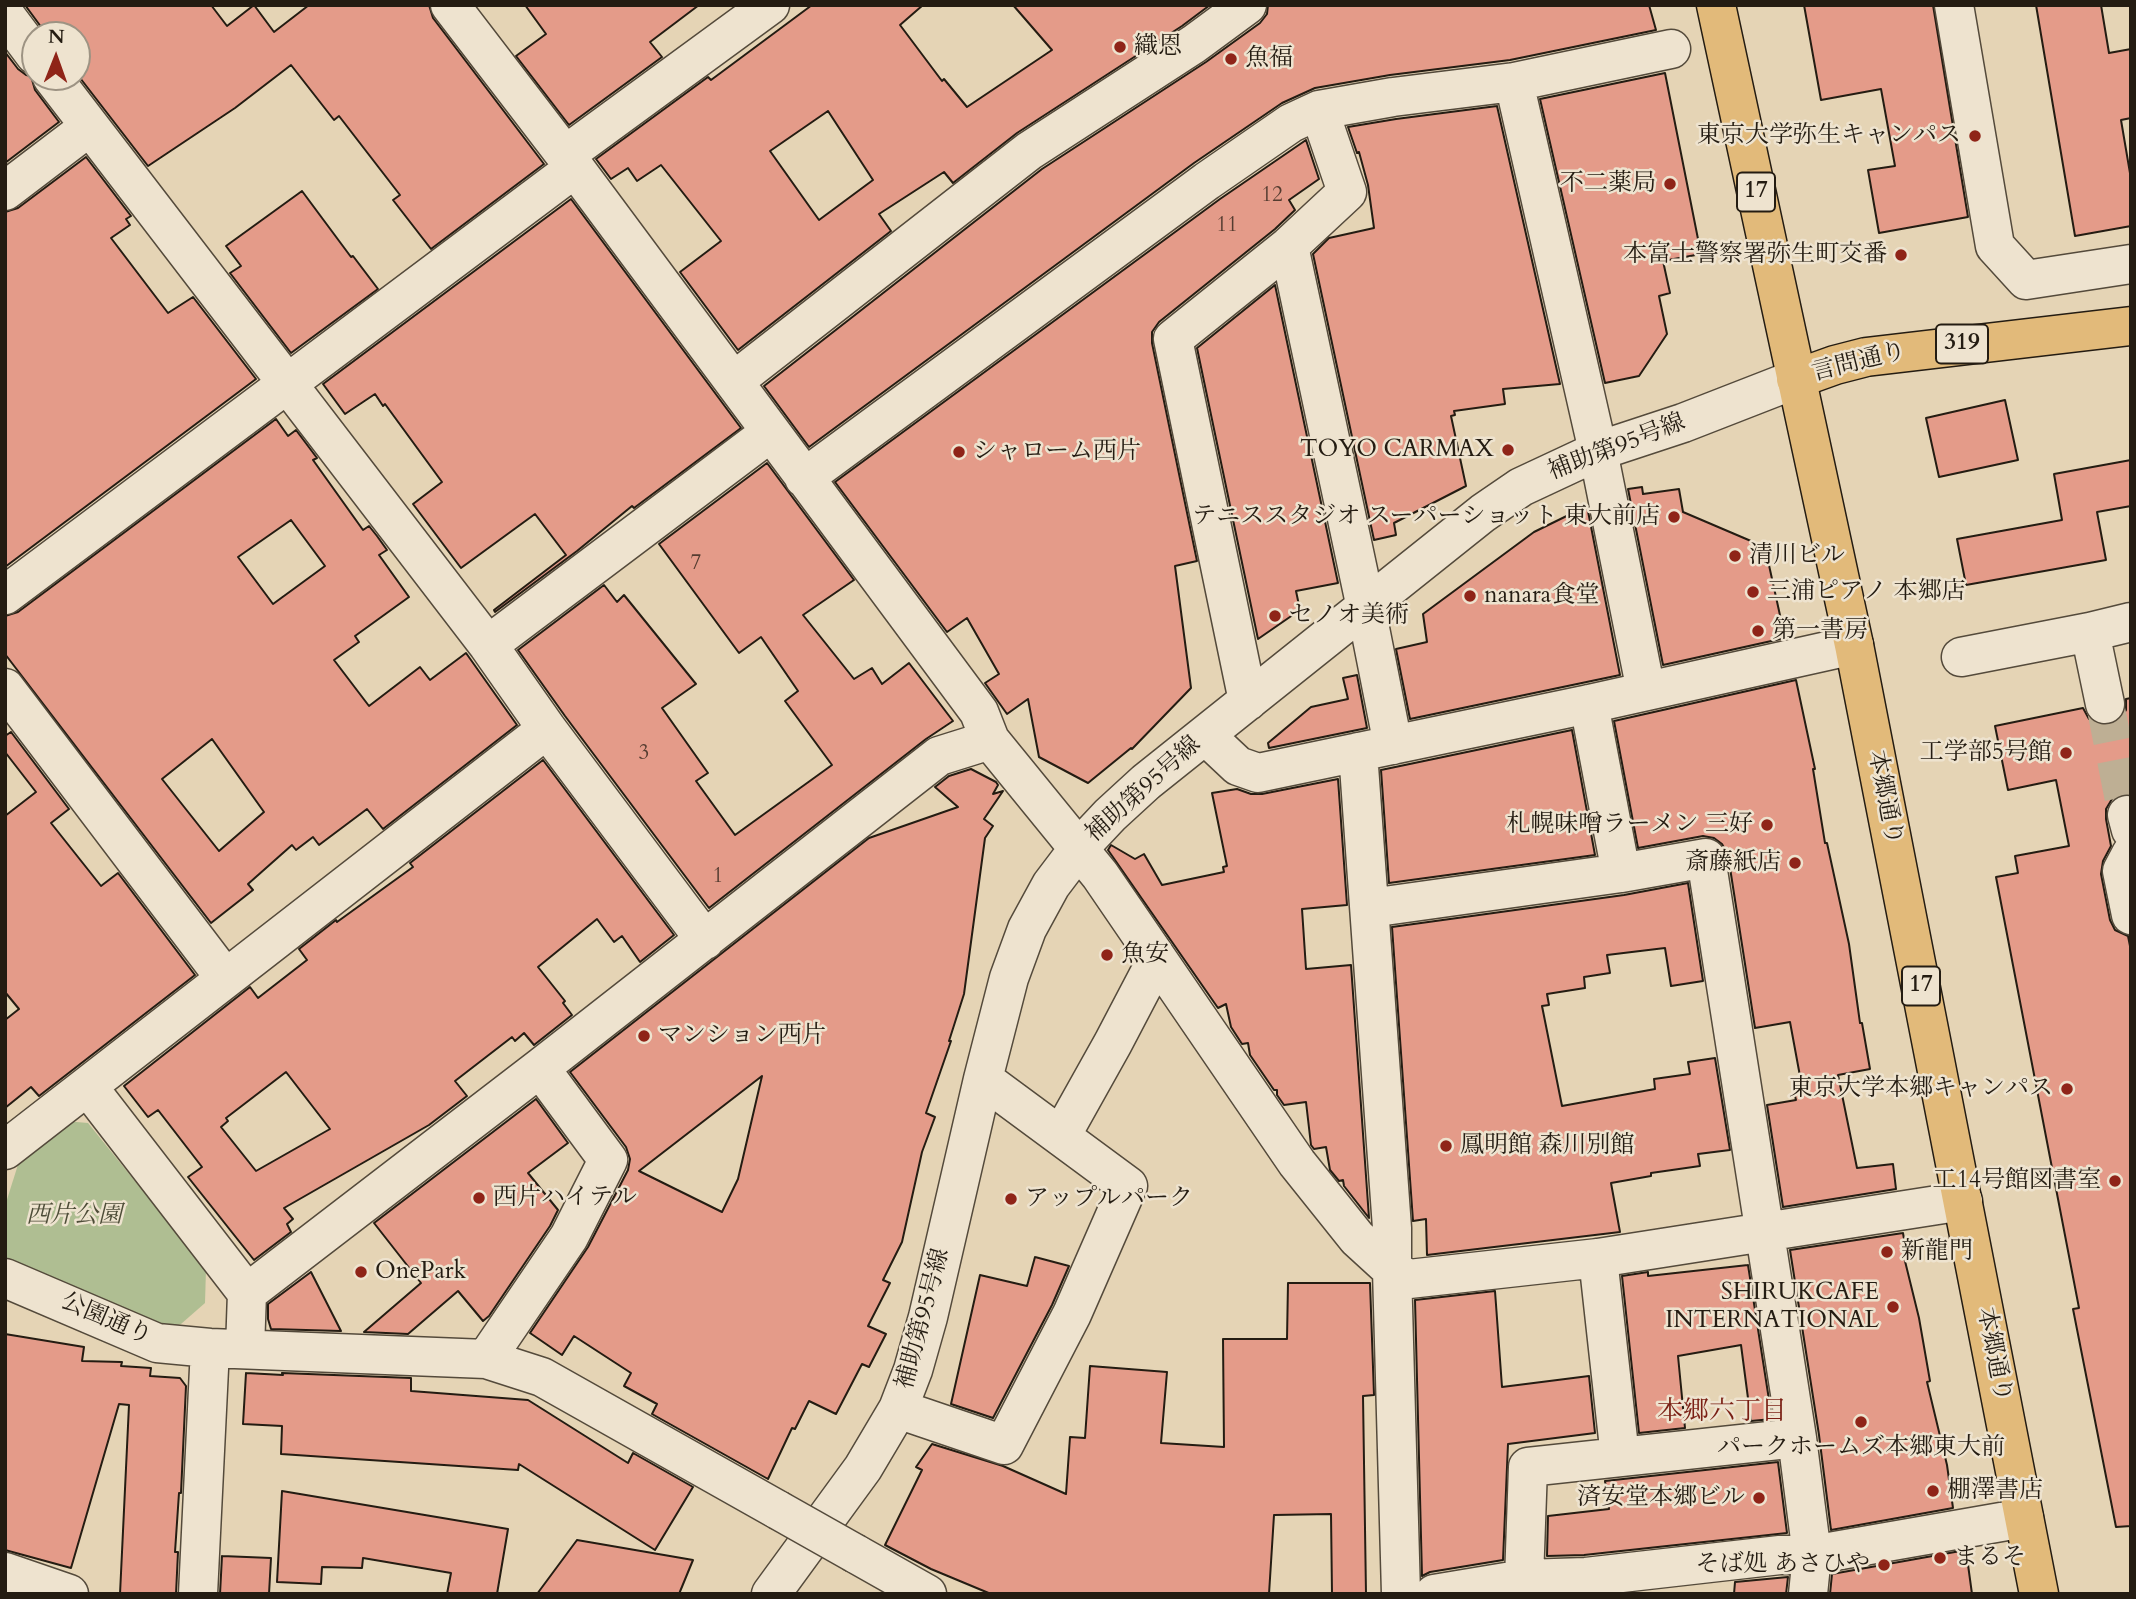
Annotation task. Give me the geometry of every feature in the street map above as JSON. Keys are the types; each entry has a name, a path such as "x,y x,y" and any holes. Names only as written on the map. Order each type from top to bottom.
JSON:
{"main road":[{"name":"本郷通り","path":"1716,5 1854,645 2039,1594"},
{"name":"言問通り","path":"1796,379 1866,357 2131,326"}],"street":[{"path":"450,5 570,161 979,712 990,740 1100,875 1297,1163 1357,1238 1409,1279 1598,1258 1963,1201"},
{"path":"5,595 285,384 770,5"},
{"path":"734,381 1029,151 1194,44 1247,5"},
{"path":"1954,5 1995,246 2026,280 2131,264"},
{"path":"5,15 21,36"},
{"path":"804,478 1290,122 1319,110 1392,97 1514,82 1671,49"},
{"path":"1514,82 1598,451 1646,691"},
{"path":"62,91 488,645 547,729 705,940"},
{"path":"1248,701 1173,340 1289,246 1347,192 1319,110"},
{"path":"5,191 89,127"},
{"path":"1289,246 1366,608 1375,749 1370,908 1392,1228 1401,1594"},
{"name":"補助第95号線","path":"771,1594 863,1468 898,1409 913,1370 928,1317 1009,978 1027,929 1051,885 1079,848 1146,782 1483,513 1521,487 1598,451 1683,423 1796,379"},
{"path":"488,645 772,432"},
{"path":"1961,657 2131,622"},
{"path":"2090,632 2105,704"},
{"path":"1205,735 1238,766 1258,772 1589,704 1854,645"},
{"path":"5,688 225,978"},
{"path":"1589,704 1621,873"},
{"path":"5,1150 547,729"},
{"path":"198,1594 227,1348 247,1293 939,756 990,740"},
{"path":"2131,854 2122,871 2131,915"},
{"path":"1370,908 1621,873 1706,858 1797,1437 1812,1555 1808,1594"},
{"path":"1061,1136 1157,959"},
{"path":"486,1359 569,1237 608,1160 540,1068"},
{"path":"898,1409 1004,1445 1072,1314 1128,1186 983,1079"},
{"path":"88,1087 247,1293"},
{"path":"1598,1258 1620,1457"},
{"name":"公園通り","path":"5,1278 157,1343 486,1359 542,1377 928,1594"},
{"path":"1524,1579 1528,1467 1797,1437"},
{"path":"1434,1594 1524,1579 1586,1577 1780,1555 1812,1555 2024,1518"},
{"path":"5,1572 69,1594"}],"green space":[{"name":"西片公園","path":"65,1121 88,1123 206,1269 205,1303 181,1324 166,1328 18,1267 5,1256 5,1206 21,1155"}],"building":[{"path":"25,5 211,5 227,26 254,5 274,32 309,5 429,5 433,18 544,164 431,249 393,200 400,195 339,116 334,120 291,65 235,108 148,166 90,91 91,21 37,21"},
{"path":"525,5 699,5 650,42 662,57 569,125 516,56 546,34"},
{"path":"812,5 923,5 900,25 942,81 944,79 967,107 1052,50 1013,5 1210,5 1017,133 953,183 944,172 879,214 891,231 738,350 680,272 721,241 661,165 637,181 628,168 611,179 596,159 708,77 711,80","holes":["828,111 873,180 819,220 770,151"]},
{"path":"1268,5 1649,5 1656,30 1510,60 1390,75 1315,88 1282,103 1194,163 809,447 764,386 1042,169 1206,62 1260,23 1267,14"},
{"path":"1804,5 1933,5 1968,217 1879,233 1868,170 1895,166 1881,89 1821,100"},
{"path":"2036,5 2101,5 2109,53 2131,49 2131,118 2121,120 2131,179 2131,226 2075,236"},
{"path":"5,52 21,71 21,91 36,91 59,122 5,163"},
{"path":"1665,73 1701,254 1663,261 1670,293 1659,296 1667,334 1639,376 1605,383 1540,99"},
{"path":"1497,106 1560,384 1503,389 1505,404 1454,411 1455,415 1451,416 1466,486 1394,523 1396,535 1374,540 1313,254 1329,238 1374,228 1368,185 1359,152 1357,153 1348,127"},
{"path":"1306,140 1319,179 1289,200 1295,210 1159,322 1152,332 1152,343 1197,561 1175,566 1191,688 1132,749 1088,783 1039,757 1028,699 1007,714 985,683 999,674 967,618 947,632 835,482 1220,199"},
{"path":"86,157 131,216 126,219 130,225 111,238 168,313 193,297 256,379 5,567 5,212 18,208"},
{"path":"302,191 378,289 291,353 230,273 241,266 226,246"},
{"path":"571,199 741,428 634,508 632,506 495,612 494,610 566,555 535,514 461,568 413,504 442,482 385,404 383,406 375,394 345,414 323,384"},
{"path":"1275,285 1338,583 1296,591 1300,610 1258,639 1197,348"},
{"path":"2005,400 2018,460 1939,477 1926,418"},
{"path":"276,419 288,436 296,430 317,458 313,460 363,530 369,526 377,536 387,550 379,555 409,597 355,636 359,642 334,660 369,706 420,667 430,680 466,653 517,725 383,829 367,809 319,845 313,837 296,850 292,845 248,884 253,890 211,923 5,654 5,616 18,612","holes":["291,520 325,566 273,604 238,557","212,739 264,812 219,851 162,779"]},
{"path":"2131,460 2131,506 2097,512 2106,560 1966,585 1957,539 2062,520 2054,474"},
{"path":"767,463 854,580 803,615 854,679 872,668 882,684 909,663 953,721 926,739 709,908 518,650 604,585 617,602 624,595 696,684 662,708 708,773 696,781 735,835 832,765 785,701 798,691 761,637 739,653 659,544"},
{"path":"1642,487 1643,494 1679,489 1683,512 1765,547 1785,638 1663,665 1628,489"},
{"path":"1587,506 1620,675 1410,719 1396,649 1427,642 1423,614 1534,532"},
{"path":"1357,675 1367,728 1269,748 1268,743 1311,707 1348,699 1343,678"},
{"path":"1796,680 1815,769 1825,843 1849,944 1860,1023 1870,1069 1838,1075 1857,1168 1893,1164 1896,1189 1783,1207 1767,1105 1796,1100 1793,1088 1802,1087 1790,1022 1755,1028 1728,855 1722,844 1714,838 1703,836 1638,848 1614,721"},
{"path":"2131,698 2131,794 2121,794 2112,799 2106,809 2111,846 2103,861 2101,874 2110,920 2115,930 2128,936 2131,951 2131,1526 2116,1527 2073,1309 2079,1308 1996,877 2018,873 2015,856 2069,846 2056,780 2008,790 1995,726 2083,708 2089,719 2098,724 2109,725 2120,720 2126,710 2126,699"},
{"path":"1572,730 1595,855 1389,883 1381,770"},
{"path":"11,732 69,809 51,823 101,886 118,873 195,975 39,1096 31,1087 5,1108 5,1020 19,1009 5,992 5,816 36,792 5,752 5,736"},
{"path":"543,760 674,935 640,962 622,936 614,942 597,919 538,967 565,1001 563,1003 572,1015 534,1045 524,1033 515,1041 512,1037 455,1081 467,1096 429,1125 284,1208 293,1219 287,1224 291,1232 254,1260 188,1177 202,1167 158,1110 148,1117 124,1086 250,987 258,998 307,960 299,949 413,867 410,863","holes":["286,1072 330,1129 256,1171 221,1127 228,1121 226,1118"]},
{"path":"971,769 996,782 998,785 993,794 1003,791 984,819 993,826 985,838 964,994 926,1113 935,1117 922,1152 902,1242 883,1280 890,1283 868,1326 886,1334 869,1367 862,1364 836,1414 809,1401 795,1429 792,1428 768,1479 652,1414 657,1404 624,1386 631,1373 574,1336 562,1355 530,1333 588,1247 628,1170 630,1159 626,1147 570,1072 869,838 958,807 935,787 949,776","holes":["762,1076 738,1179 722,1212 639,1171"]},
{"path":"1338,779 1347,905 1302,909 1306,969 1351,965 1369,1218 1344,1186 1343,1180 1339,1181 1330,1170 1326,1147 1314,1149 1311,1145 1306,1102 1284,1105 1277,1095 1277,1090 1274,1090 1250,1055 1248,1043 1242,1044 1231,1027 1226,1004 1218,1008 1108,850 1111,845 1135,859 1144,854 1162,885 1224,872 1223,867 1227,866 1212,793 1237,789 1251,794 1262,794"},
{"path":"1688,883 1703,981 1671,986 1665,948 1607,955 1610,973 1584,977 1585,988 1547,994 1549,1005 1542,1006 1562,1106 1655,1089 1654,1079 1690,1074 1688,1062 1715,1058 1730,1150 1698,1154 1700,1166 1651,1173 1651,1176 1611,1183 1620,1232 1427,1255 1426,1219 1413,1221 1392,927 1624,895"},
{"path":"536,1099 568,1143 528,1173 558,1210 489,1316 483,1321 458,1291 408,1334 364,1332 421,1283 374,1223"},
{"path":"1903,1233 1907,1257 1904,1257 1919,1318 1930,1381 1927,1382 1947,1465 1953,1508 1831,1530 1790,1250"},
{"path":"1035,1257 1069,1266 1052,1305 993,1418 951,1404 980,1275 1027,1286"},
{"path":"1748,1265 1772,1419 1751,1421 1741,1345 1678,1356 1685,1428 1639,1433 1622,1276 1648,1272 1648,1276"},
{"path":"311,1272 341,1331 271,1329 268,1304"},
{"path":"1288,1283 1370,1283 1374,1395 1363,1396 1366,1594 1332,1594 1331,1514 1274,1515 1269,1594 991,1594 931,1569 885,1545 922,1470 916,1467 932,1444 1003,1466 1066,1494 1070,1437 1085,1438 1090,1366 1167,1372 1161,1443 1224,1447 1223,1339 1287,1339"},
{"path":"1495,1291 1502,1387 1589,1376 1595,1433 1508,1444 1503,1560 1430,1572 1422,1576 1415,1300"},
{"path":"5,1334 84,1347 82,1361 122,1362 121,1366 151,1368 150,1376 180,1378 186,1386 175,1552 178,1552 176,1594 120,1594 129,1405 119,1404 71,1568 5,1550"},
{"path":"246,1373 411,1378 411,1391 528,1400 628,1463 633,1453 693,1487 655,1550 519,1464 518,1470 281,1454 282,1426 243,1424"},
{"path":"1778,1462 1787,1533 1584,1555 1547,1556 1548,1516 1609,1509 1605,1481"},
{"path":"282,1491 508,1529 497,1594 447,1594 451,1573 363,1558 362,1568 322,1567 321,1584 277,1582"},
{"path":"577,1540 693,1560 679,1594 537,1594"},
{"path":"1966,1550 1972,1594 1830,1594 1832,1574"},
{"path":"222,1556 271,1558 269,1594 220,1594"},
{"path":"1788,1577 1786,1594 1734,1594 1735,1582"}],"tunnel":[{"path":"2105,704 2127,815"}],"place":[{"name":"織恩","path":"1120,47"},
{"name":"魚福","path":"1231,59"},
{"name":"東京大学弥生キャンパス","path":"1975,136"},
{"name":"不二薬局","path":"1670,184"},
{"name":"本富士警察署弥生町交番","path":"1901,255"},
{"name":"TOYO CARMAX","path":"1508,450"},
{"name":"シャローム西片","path":"959,452"},
{"name":"テニススタジオ スーパーショット 東大前店","path":"1674,517"},
{"name":"清川ビル","path":"1735,556"},
{"name":"三浦ピアノ 本郷店","path":"1753,592"},
{"name":"nanara食堂","path":"1470,596"},
{"name":"セノオ美術","path":"1275,616"},
{"name":"第一書房","path":"1758,631"},
{"name":"工学部5号館","path":"2066,753"},
{"name":"札幌味噌ラーメン 三好","path":"1767,825"},
{"name":"斎藤紙店","path":"1795,863"},
{"name":"魚安","path":"1107,955"},
{"name":"マンション西片","path":"644,1036"},
{"name":"東京大学本郷キャンパス","path":"2067,1089"},
{"name":"鳳明館 森川別館","path":"1446,1146"},
{"name":"工14号館図書室","path":"2115,1181"},
{"name":"西片ハイテル","path":"479,1198"},
{"name":"アップルパーク","path":"1011,1199"},
{"name":"新龍門","path":"1887,1252"},
{"name":"OnePark","path":"361,1272"},
{"name":"SHIRUKCAFE INTERNATIONAL","path":"1893,1307"},
{"name":"パークホームズ本郷東大前","path":"1861,1422"},
{"name":"棚澤書店","path":"1933,1491"},
{"name":"済安堂本郷ビル","path":"1759,1498"},
{"name":"まるそ","path":"1940,1558"},
{"name":"そば処 あさひや","path":"1884,1565"}],"district":[{"name":"本郷六丁目","path":"1722,1413"}]}
